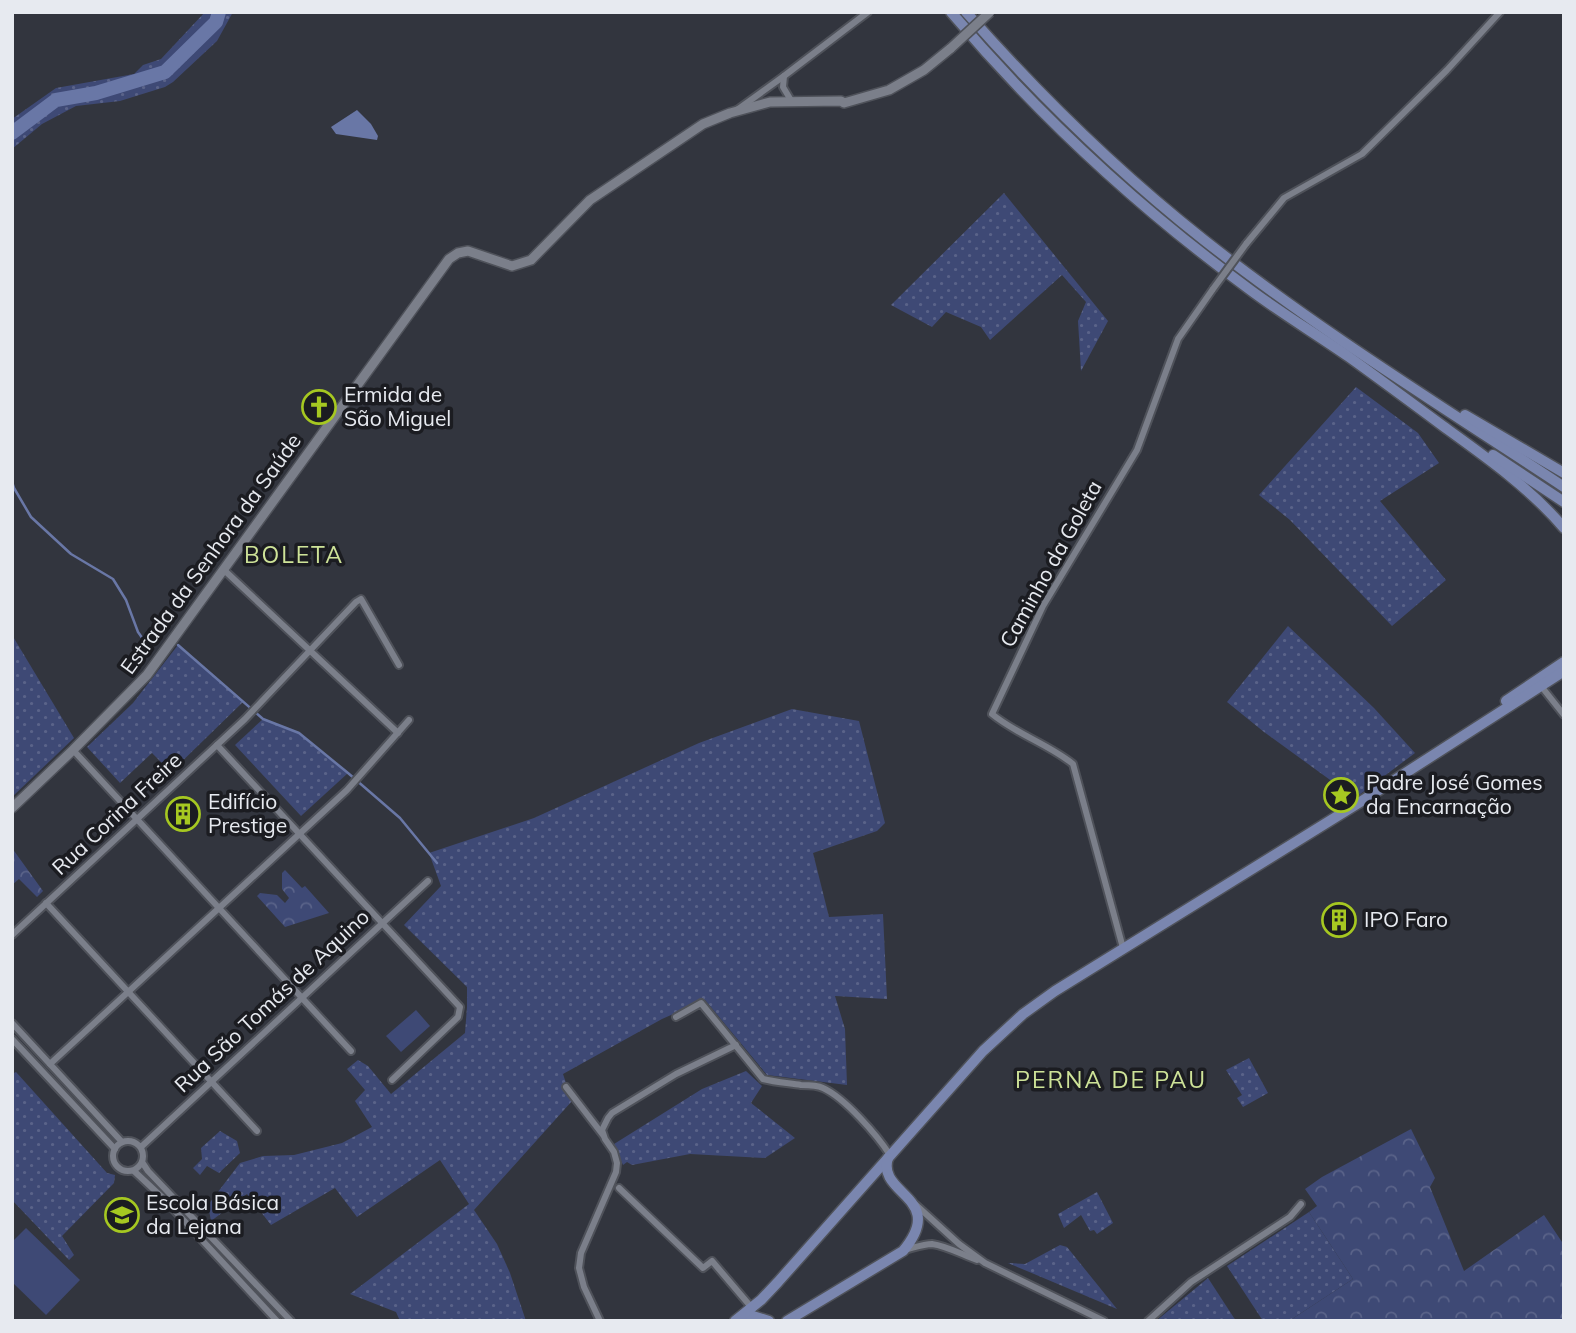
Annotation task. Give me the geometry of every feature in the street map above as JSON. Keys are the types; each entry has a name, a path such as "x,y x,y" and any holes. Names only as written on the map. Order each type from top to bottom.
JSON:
{"main road":[{"path":"951,12 1045,114 1139,202 1250,290 1495,463 1564,528"},
{"path":"966,12 1043,95 1105,156 1204,240 1337,336 1564,487"},
{"path":"1337,336 1564,473"},
{"path":"1390,387 1564,502"},
{"path":"1435,754 1493,710 1564,662"},
{"path":"738,1318 761,1300 996,1036 1046,996 1564,671"},
{"path":"793,1319 903,1251 913,1238 917,1231 917,1213 911,1202 889,1178 886,1168 889,1156"},
{"path":"870,1178 889,1178"},
{"path":"761,1300 761,1313 769,1321"},
{"path":"738,1318 753,1316 769,1321"}],"street":[{"path":"735,111 868,12"},
{"name":"Estrada da Senhora da Saúde","path":"12,808 147,675 449,259 468,251 512,266 531,260 590,200 703,124 735,111 770,102 844,103 889,90 924,71 990,12"},
{"name":"Caminho da Goleta","path":"1123,948 1073,764 1058,752 1003,723 992,713 1043,606 1137,450 1178,339 1213,289 1284,198 1362,154 1447,70 1500,12"},
{"path":"784,76 783,87 792,102"},
{"path":"223,569 398,733"},
{"name":"Rua Corina Freire","path":"12,935 247,717 356,602 361,599 399,665"},
{"path":"1541,686 1564,715"},
{"path":"50,1063 349,788 409,720"},
{"path":"217,745 460,1007 458,1017 392,1080"},
{"path":"73,750 351,1051"},
{"name":"Rua São Tomás de Aquino","path":"141,1147 428,881"},
{"path":"46,903 257,1131"},
{"path":"676,1017 701,1003 763,1079 822,1087 837,1097 880,1139 889,1156"},
{"path":"12,1023 122,1142"},
{"path":"12,1039 115,1149"},
{"path":"605,1139 602,1130 612,1113 676,1074 736,1045"},
{"path":"566,1087 614,1152 617,1163 616,1172 581,1253 579,1268 584,1287 600,1321"},
{"path":"122,1142 132,1142 141,1147 144,1156 139,1168 134,1171 124,1171 116,1166 113,1158 115,1149 122,1142"},
{"path":"142,1162 291,1321"},
{"path":"134,1171 164,1199 277,1321"},
{"path":"620,1188 704,1268 712,1261 752,1308"},
{"path":"911,1202 985,1263"},
{"path":"1148,1321 1191,1282 1290,1217 1301,1204"},
{"path":"903,1251 933,1244 944,1247 985,1263 1104,1321"}],"green space":[{"path":"205,12 233,12 217,41 173,82 120,101 76,106 42,124 12,149 12,119 56,88 134,74 143,65 161,59"},
{"path":"1004,193 1108,321 1081,371 1078,321 1086,302 1062,275 990,340 981,327 946,312 932,327 891,305"},
{"path":"1356,387 1418,433 1439,463 1380,501 1446,580 1392,626 1290,520 1259,495"},
{"path":"1288,626 1374,708 1415,753 1355,798 1227,702"},
{"path":"12,635 74,738 12,797"},
{"path":"178,645 243,702 171,772 152,753 120,783 87,747 133,703"},
{"path":"792,709 859,721 885,823 877,831 813,853 829,917 883,914 887,999 835,996 845,1029 847,1085 767,1075 705,1000 662,1019 563,1074 572,1101 474,1210 497,1244 526,1321 400,1321 396,1312 350,1294 469,1204 440,1160 357,1217 335,1188 271,1225 247,1194 211,1221 208,1205 240,1163 263,1156 294,1155 342,1143 372,1127 355,1101 365,1090 347,1069 358,1060 368,1066 391,1094 465,1033 467,987 404,925 441,886 429,853 534,818 699,743"},
{"path":"263,719 299,733 348,773 301,816 235,745"},
{"path":"12,848 43,891 37,897 19,879 12,885"},
{"path":"285,870 302,888 305,886 329,913 285,927 257,896 260,893 277,895 285,903 289,898 282,889 282,873"},
{"path":"416,1010 430,1026 401,1052 386,1036"},
{"path":"1249,1058 1268,1093 1243,1107 1237,1098 1242,1095 1226,1070"},
{"path":"746,1071 762,1086 751,1103 795,1138 765,1158 690,1154 632,1165 627,1162 623,1165 614,1144 702,1089"},
{"path":"16,1072 107,1173 115,1175 114,1183 62,1236 74,1255 69,1260 12,1200 12,1074"},
{"path":"1411,1129 1435,1178 1430,1187 1464,1271 1544,1215 1564,1245 1564,1321 1289,1321 1353,1279 1309,1212 1317,1206 1305,1189"},
{"path":"220,1131 237,1141 240,1153 219,1173 207,1166 200,1175 193,1168 202,1159 201,1148"},
{"path":"1097,1192 1113,1223 1097,1234 1094,1230 1090,1231 1081,1215 1064,1228 1058,1214"},
{"path":"1309,1212 1353,1279 1289,1321 1263,1321 1227,1266"},
{"path":"26,1228 80,1280 46,1315 12,1282 12,1242"},
{"path":"1060,1245 1067,1247 1117,1309 1008,1263 1025,1264"},
{"path":"1208,1278 1236,1321 1156,1321"}],"shaded area":[{"path":"357,110 371,124 378,136 377,140 336,134 331,127"}],"waterway":[{"path":"12,133 56,100 96,93 165,72 216,22 219,12"},
{"path":"12,482 31,517 71,554 113,579 126,600 138,632 150,649"},
{"path":"178,645 263,719 299,733 348,773 400,818 437,863"}],"place":[{"name":"Ermida de São Miguel","path":"319,407"},
{"name":"Padre José Gomes da Encarnação","path":"1341,795"},
{"name":"Edifício Prestige","path":"183,814"},
{"name":"IPO Faro","path":"1339,920"},
{"name":"Escola Básica da Lejana","path":"122,1215"}],"district":[{"name":"BOLETA","path":"294,555"},
{"name":"PERNA DE PAU","path":"1111,1080"}]}
